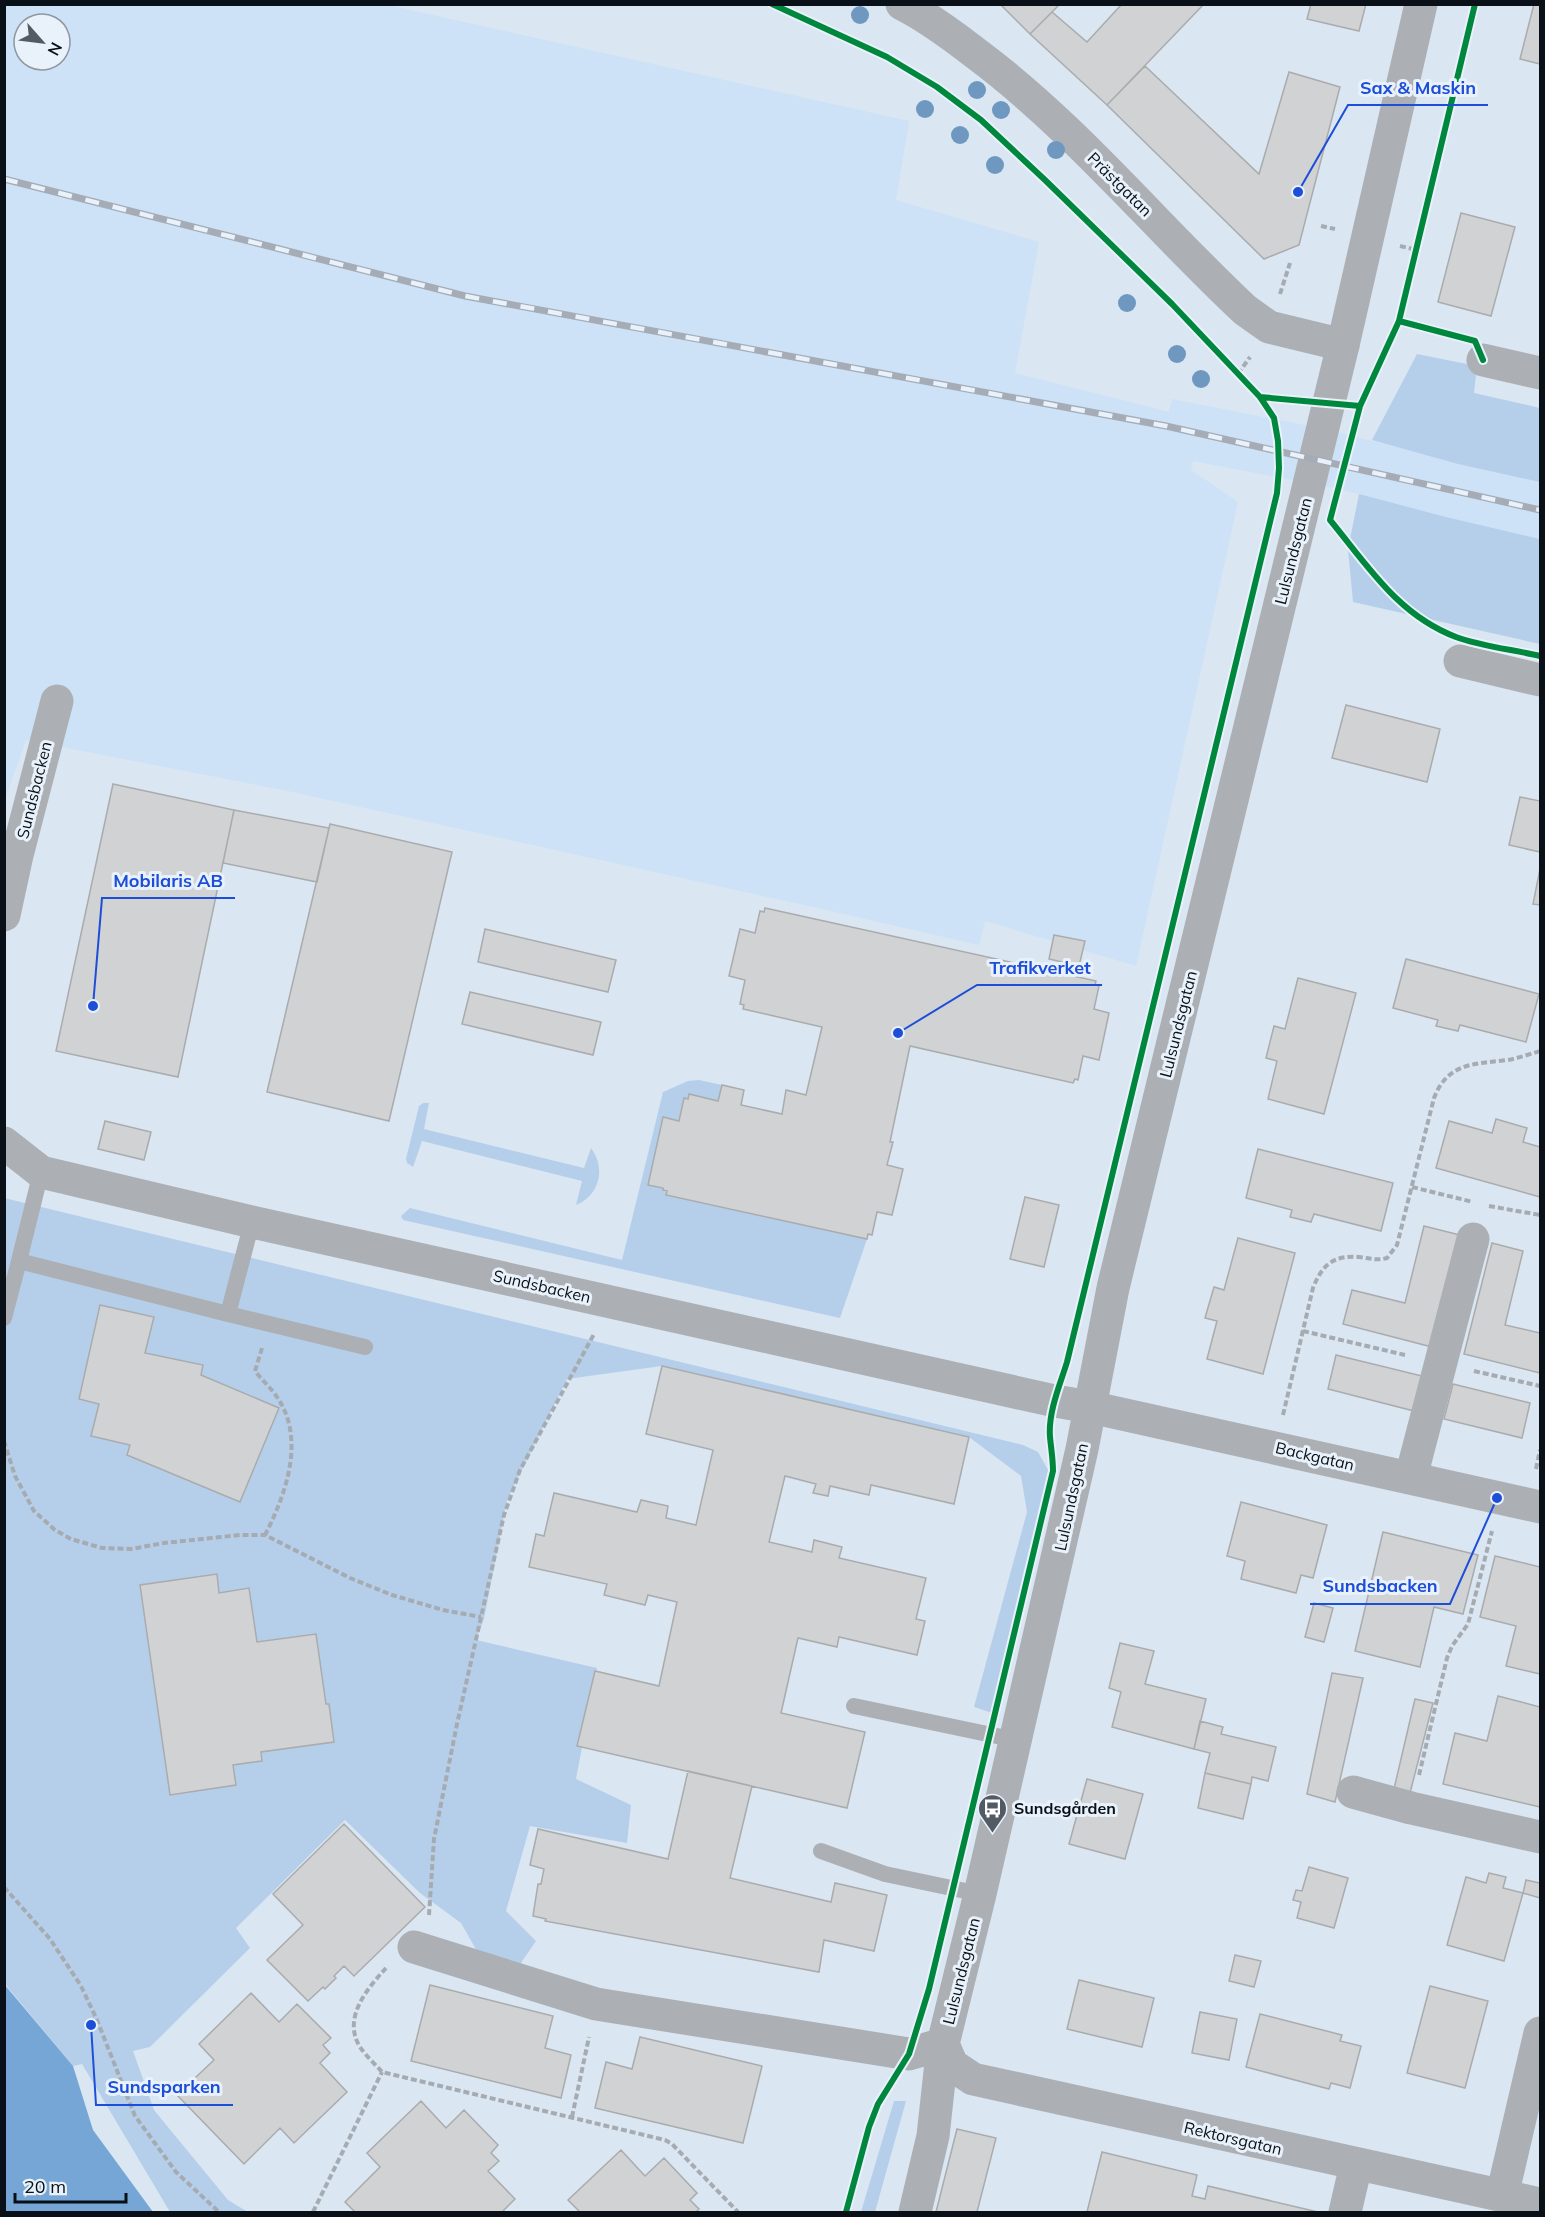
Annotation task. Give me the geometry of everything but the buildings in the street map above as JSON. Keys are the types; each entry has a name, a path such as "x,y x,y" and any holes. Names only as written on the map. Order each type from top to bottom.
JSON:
{"street":[{"name":"Prästgatan","path":"902,4 965,45 1038,105 1091,154 1245,310 1269,327 1343,345"},
{"name":"Lulsundsgatan","path":"915,2212 933,2136 943,2044 1016,1740 1082,1449 1113,1288 1343,345 1421,4"},
{"path":"1483,360 1540,373"},
{"path":"1460,661 1540,680"},
{"name":"Sundsbacken","path":"4,915 17,855 57,701"},
{"name":"Sundsbacken","path":"4,1143 41,1172 252,1222 1090,1407"},
{"path":"1411,1478 1473,1239"},
{"name":"Backgatan","path":"1090,1407 1540,1507"},
{"path":"1353,1792 1411,1808 1540,1837"},
{"path":"414,1947 596,2004 909,2054 943,2044"},
{"path":"1502,2196 1540,2033"},
{"name":"Rektorsgatan","path":"943,2044 952,2065 973,2079 1540,2204"},
{"path":"1345,2212 1356,2165"}],"lane":[{"path":"4,1318 41,1172"},
{"path":"228,1314 252,1222"},
{"path":"19,1261 365,1347"},
{"path":"854,1706 1016,1740"},
{"path":"821,1851 885,1874 980,1894"}],"path":[{"path":"1414,260 1419,239"},
{"path":"1231,366 1246,382"},
{"path":"1281,1425 1318,1275 1325,1266 1341,1258 1357,1257 1379,1260 1387,1258 1393,1252 1397,1245 1434,1098 1440,1084 1447,1076 1464,1066 1492,1060 1509,1060 1540,1051"},
{"path":"265,1535 287,1485 291,1451 287,1416 277,1397 255,1371 270,1323"},
{"path":"598,1325 520,1470 504,1515 456,1724 434,1839 428,1921 414,1947 392,1963 370,1985 356,2008 354,2026 359,2046 382,2072 665,2140 672,2144 738,2212"},
{"path":"4,1441 15,1476 34,1511 55,1530 71,1539 102,1548 131,1549 240,1535 265,1535 350,1578 392,1595 443,1610 481,1617"},
{"path":"1535,1472 1540,1450"},
{"path":"1411,1808 1447,1658 1452,1646 1468,1624 1494,1522"},
{"path":"4,1887 50,1939 81,1986 135,2116 176,2172 219,2212"},
{"path":"572,2117 596,2004"},
{"path":"313,2212 382,2072"}],"shaded area":[{"path":"5,5 388,5 909,121 896,200 1039,242 1015,373 1169,412 1172,399 1319,428 1540,482 1540,539 1339,489 1193,461 1191,470 1238,502 1136,966 985,921 979,945 288,791 26,740 5,799"},
{"path":"1417,354 1477,366 1474,393 1540,408 1540,482 1458,464 1372,440"},
{"path":"1359,494 1540,539 1540,644 1353,602 1348,549"},
{"path":"699,1080 722,1085 718,1101 689,1094 688,1099 684,1098 679,1121 663,1118 648,1185 663,1188 667,1195 867,1239 840,1318 403,1220 401,1216 410,1208 622,1260 663,1092 688,1081"},
{"path":"429,1103 424,1129 584,1168 591,1148 596,1156 599,1172 595,1188 591,1195 576,1205 582,1181 422,1141 413,1167 407,1163 406,1159 419,1106"},
{"path":"4,1198 1023,1445 1038,1452 1052,1477 998,1715 974,1707 1027,1512 1021,1476 969,1437 662,1366 567,1379 507,1500 484,1619 476,1640 597,1668 576,1779 631,1805 627,1843 530,1826 506,1911 536,1941 512,1976 482,1960 461,1923 420,1893 345,1820 236,1928 250,1948 150,2047 133,2051 154,2110 228,2200 248,2212 170,2212 82,2064 73,2066 5,1984"},
{"path":"894,2101 906,2101 875,2212 861,2212"}],"water":[{"path":"4,1984 73,2066 93,2130 153,2212 5,2212"}],"railway":[{"path":"4,179 465,296 1166,426 1540,510"}],"cycle path":[{"path":"772,4 887,57 937,87 981,120 1172,304 1260,397 1274,418 1279,468 1277,493 1067,1362 1053,1408 1050,1428 1053,1471 929,1989 909,2054 878,2104 869,2127 846,2212"},
{"path":"1475,4 1399,321 1360,406 1330,520 1386,588 1417,616 1435,628 1465,640 1540,656"},
{"path":"1399,321 1475,341 1483,360"},
{"path":"1260,397 1360,406"}],"place":[{"name":"Sax & Maskin","path":"1298,192"},
{"name":"Mobilaris AB","path":"93,1006"},
{"name":"Trafikverket","path":"898,1033"},
{"name":"Sundsbacken","path":"1497,1498"},
{"name":"Sundsgården","path":"993,1834"},
{"name":"Sundsparken","path":"91,2025"}]}
